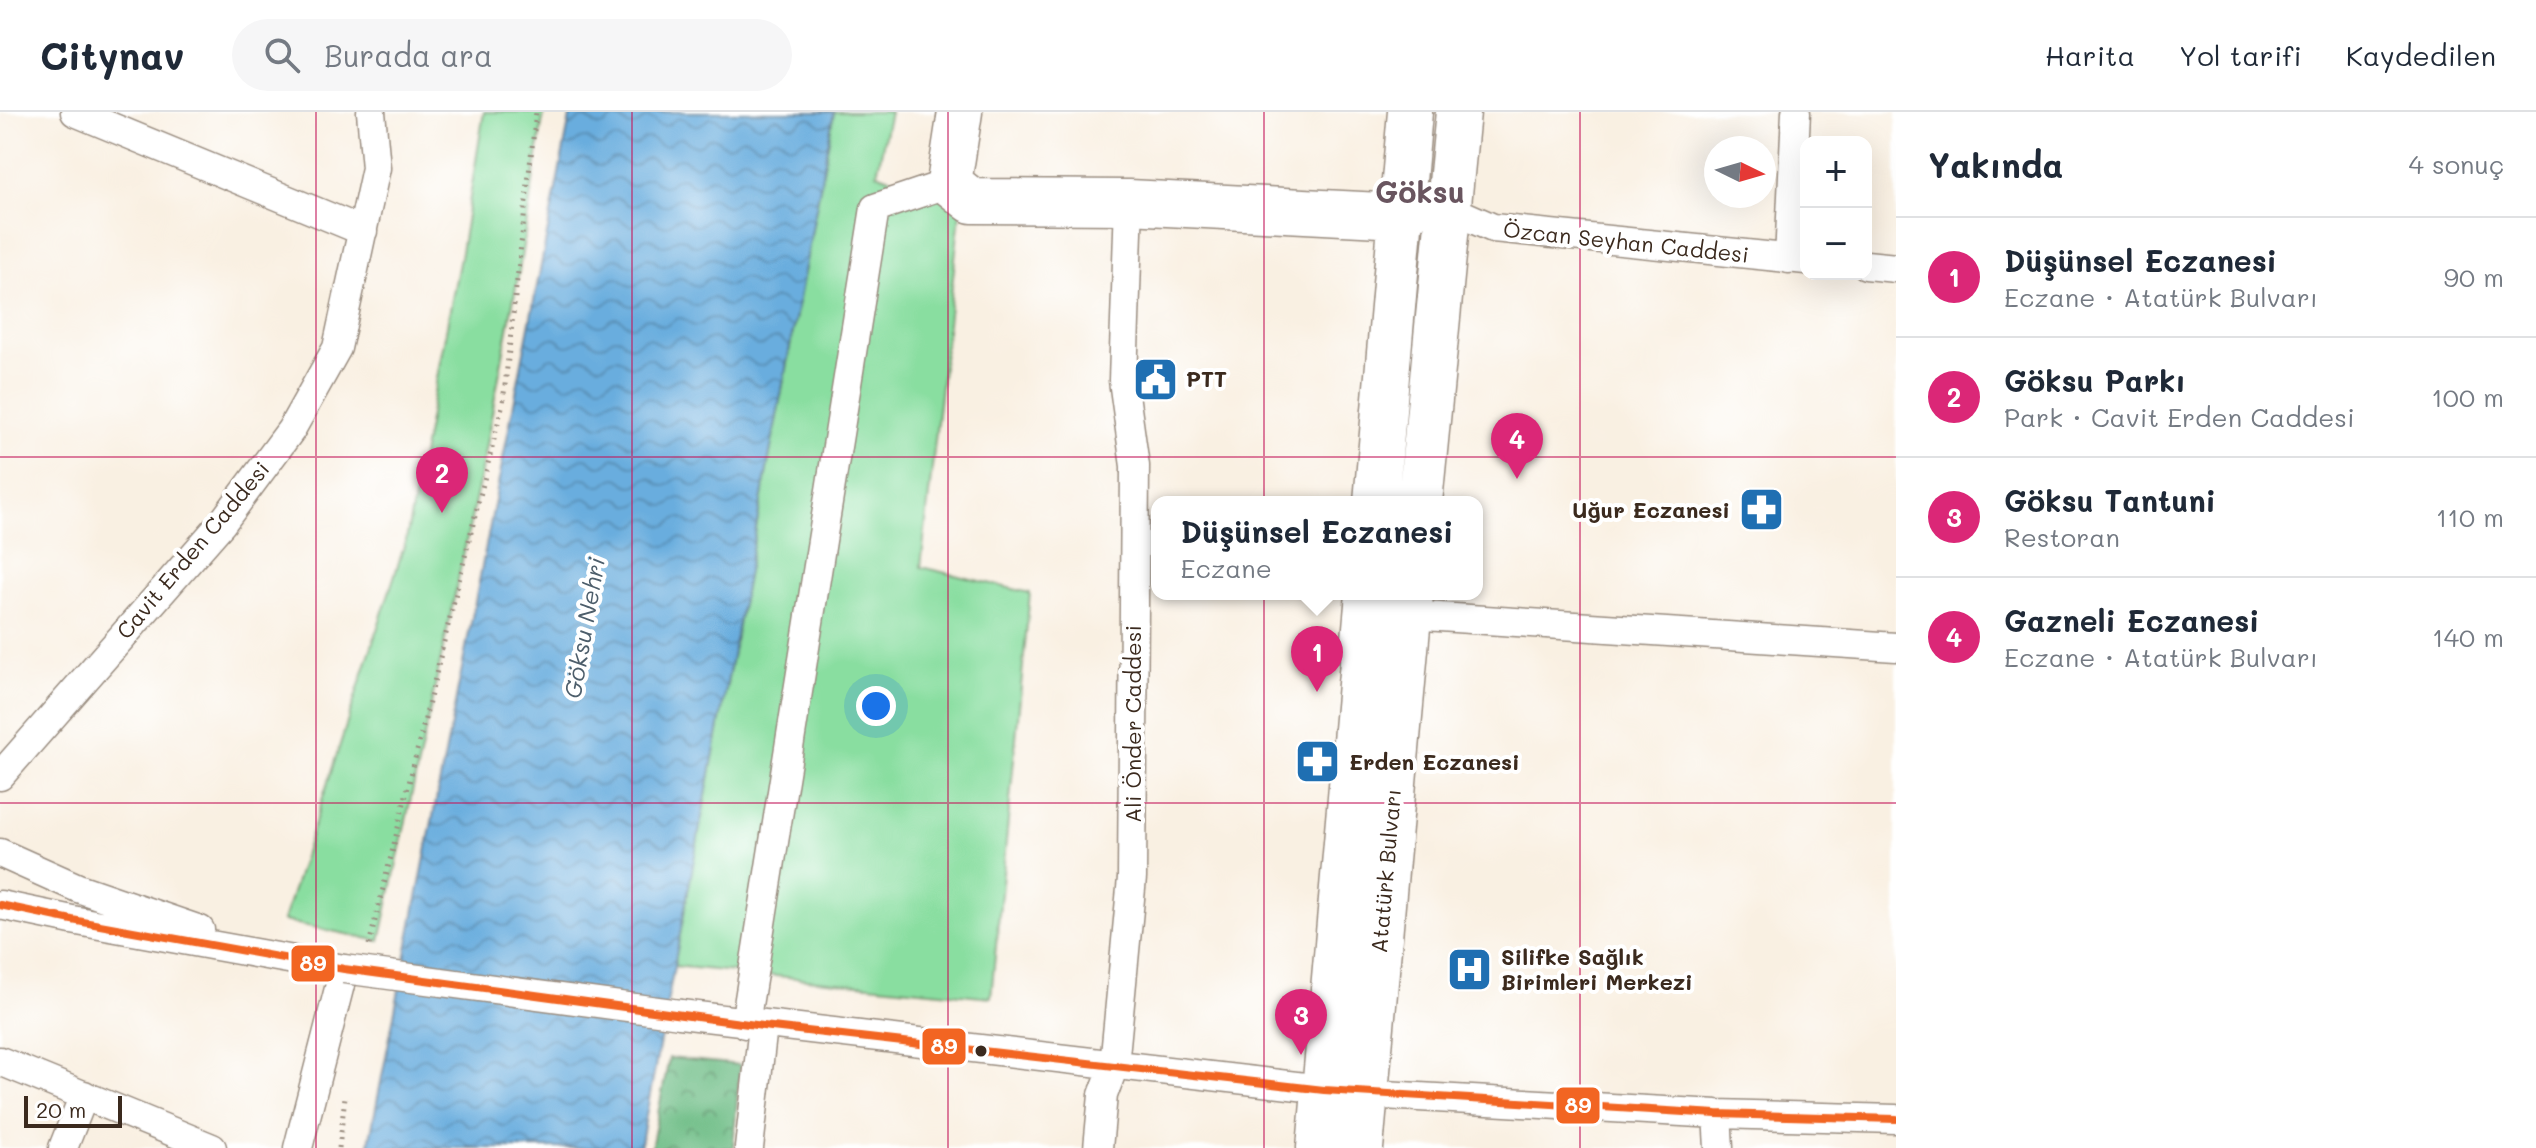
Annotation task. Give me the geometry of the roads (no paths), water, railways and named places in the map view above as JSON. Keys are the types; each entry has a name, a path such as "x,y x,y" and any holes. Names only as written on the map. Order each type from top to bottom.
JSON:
{"main road":[{"path":"960,112 949,183 972,201 1129,202 1400,216"},
{"path":"1377,496 1410,112"},
{"path":"1421,496 1458,112"},
{"path":"1319,1148 1345,1092 1368,600"},
{"name":"Atatürk Bulvarı","path":"1361,1148 1345,1092 1410,604"}],"street":[{"path":"75,112 363,231"},
{"name":"Cavit Erden Caddesi","path":"4,764 222,523 291,430 337,348 376,168 371,112"},
{"path":"1796,112 1798,260"},
{"path":"749,1148 754,1025 875,208 949,183"},
{"name":"Ali Önder Caddesi","path":"1098,1148 1103,1095 1114,1066 1132,878 1135,466 1123,380 1129,202"},
{"path":"1400,216 1450,209"},
{"name":"Özcan Seyhan Caddesi","path":"1450,209 1493,228 1798,260"},
{"path":"1872,266 1896,268"},
{"path":"1410,604 1896,647"},
{"path":"0,853 78,888 287,960"},
{"path":"0,905 344,969 754,1025 1114,1066 1345,1092 1717,1114 1896,1119"},
{"path":"298,1148 344,969"},
{"path":"0,1061 212,1148"},
{"path":"63,1148 84,1095"},
{"path":"308,1109 314,1148"},
{"path":"1717,1114 1719,1148"}],"water":[{"name":"Göksu Nehri","path":"571,112 834,112 640,1148 368,1148"}],"place":[{"name":"PTT","path":"1155,379"},
{"name":"Gazneli Eczanesi","path":"1517,479"},
{"name":"Uğur Eczanesi","path":"1761,510"},
{"name":"Göksu Parkı","path":"442,513"},
{"name":"Düşünsel Eczanesi","path":"1317,692"},
{"name":"Erden Eczanesi","path":"1318,762"},
{"name":"Silifke Sağlık Birimleri Merkezi","path":"1470,970"},
{"name":"Göksu Tantuni","path":"1301,1055"}],"district":[{"name":"Göksu","path":"1420,193"}]}
